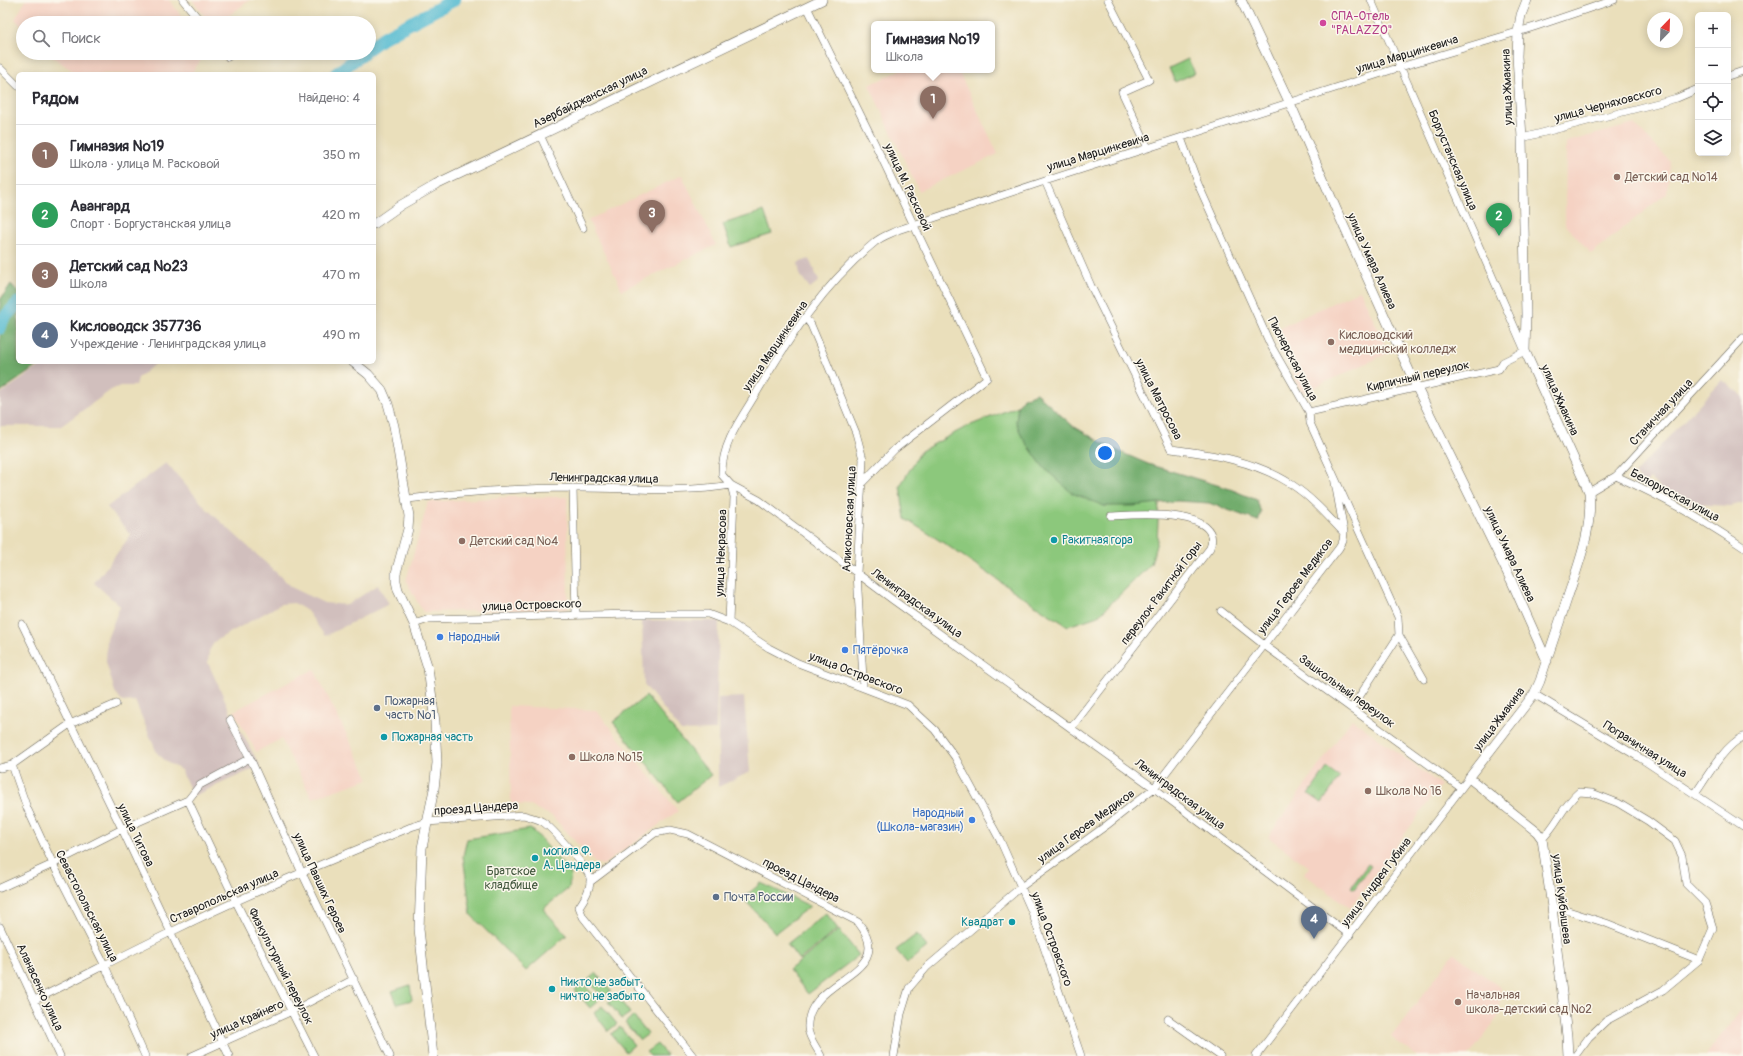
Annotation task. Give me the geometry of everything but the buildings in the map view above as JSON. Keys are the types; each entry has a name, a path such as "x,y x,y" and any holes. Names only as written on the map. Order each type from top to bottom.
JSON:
{"street":[{"path":"183,0 196,16"},
{"name":"Азербайджанская улица","path":"376,223 420,194 822,0"},
{"path":"1108,0 1149,80 1122,92 1148,148"},
{"name":"улица Умара Алиева","path":"1241,0 1290,103 1417,388 1511,580 1546,661"},
{"name":"Боргустанская улица","path":"1371,0 1525,351"},
{"name":"улица Жмакина","path":"1469,778 1534,694 1540,681 1580,560 1589,524 1591,508 1589,492 1525,351 1526,314 1522,138 1517,56 1518,32 1521,15 1527,0"},
{"name":"улица Марцинкевича","path":"730,485 722,475 722,468 726,451 735,429 805,317 841,275 875,241 912,224 1400,68 1518,32 1614,0"},
{"name":"улица М. Расковой","path":"807,7 875,144 987,378 895,449 862,483"},
{"path":"0,68 16,84"},
{"path":"1731,75 1743,71"},
{"name":"улица Черняховского","path":"1522,138 1677,98 1695,90"},
{"path":"540,135 583,228"},
{"name":"Пионерская улица","path":"1181,138 1198,184 1270,344 1310,412 1310,423 1334,477 1372,555 1398,617 1400,635"},
{"name":"улица Матросова","path":"1045,181 1092,286 1171,449 1217,455 1266,471 1291,483 1312,500 1344,532"},
{"name":"Аликоновская улица","path":"805,317 825,358 856,433 863,459 857,573 863,679 862,688"},
{"name":"Станичная улица","path":"1589,492 1616,476 1743,338"},
{"name":"Кирпичный переулок","path":"1310,412 1499,369 1503,362 1525,351"},
{"path":"356,364 368,374 382,390 388,404 394,426 408,500 409,516 408,529 396,572 396,581 398,590 414,624 430,678 435,722 437,763 434,789 422,848 419,929 433,1056"},
{"name":"Белорусская улица","path":"1616,476 1677,505 1707,522 1743,547"},
{"name":"улица Героев Медиков","path":"894,1056 901,1014 909,988 927,966 1021,887 1112,822 1154,788 1339,548 1343,541 1344,532 1334,477"},
{"name":"Ленинградская улица","path":"408,500 518,489 573,488 668,490 712,488 730,485 758,500 1154,788 1350,935"},
{"name":"улица Некрасова","path":"729,622 734,497 730,485"},
{"path":"573,488 576,615"},
{"name":"переулок Ракитной Горы","path":"1071,728 1210,548 1213,540 1207,527 1190,520 1158,514 1111,516"},
{"name":"Зашкольный переулок","path":"1221,611 1264,645 1461,788"},
{"name":"улица Островского","path":"414,624 429,619 576,615 708,614 729,622 769,648 798,663 908,705 935,730 955,757 969,780 1000,840 1037,924 1081,1056"},
{"name":"улица Титова","path":"22,624 171,931 229,1056"},
{"path":"1352,708 1400,635 1424,679"},
{"name":"Пограничная улица","path":"1534,694 1640,758 1743,826"},
{"path":"0,768 12,765 70,724 116,704"},
{"name":"улица Павших Героев","path":"230,720 250,758 302,873 390,1056"},
{"path":"1695,794 1722,756 1736,740 1743,737"},
{"path":"0,888 53,864 122,829 188,800 200,785 250,758"},
{"name":"Севастопольская улица","path":"12,765 27,808 53,864 105,966 145,1056"},
{"name":"улица Андрея Губина","path":"1256,1056 1469,778"},
{"name":"улица Куйбышева","path":"1469,778 1537,832 1542,839 1552,907 1568,1056"},
{"path":"1542,839 1550,831 1570,799 1579,792 1592,793 1618,803 1648,821 1675,840 1682,856 1686,884 1704,903 1713,928 1699,960 1663,990 1606,1021 1589,1038 1575,1056"},
{"name":"Физкультурный переулок","path":"188,800 236,902 314,1056"},
{"name":"проезд Цандера","path":"427,822 508,816 534,817 543,822 583,866 590,877 590,882"},
{"name":"Ставропольская улица","path":"35,1000 105,966 171,931 302,873 411,827 427,822"},
{"name":"проезд Цандера","path":"590,882 655,834 670,830 688,834 858,922 870,944 868,954 861,966 818,998 809,1015 808,1030 821,1056"},
{"path":"590,882 590,886 579,907 583,918 693,1056"},
{"path":"1552,907 1606,923 1699,960"},
{"name":"Аланасенко улица","path":"0,927 60,1056"},
{"name":"улица Крайнего","path":"192,1056 292,1011 354,979"},
{"path":"1168,1019 1220,1056"}],"shaded area":[{"path":"26,0 169,0 182,16 17,16"},
{"path":"192,0 250,0 228,16 205,16"},
{"path":"57,60 201,60 192,72 74,72"},
{"path":"895,73 959,73 998,154 919,191 869,85"},
{"name":"Детский сад №14","path":"1634,124 1670,161 1667,193 1591,254 1565,224 1566,142"},
{"path":"682,175 716,245 622,290 588,220"},
{"path":"809,259 819,281 810,288 800,275 798,263"},
{"name":"Кисловодский медицинский колледж","path":"1360,290 1389,353 1302,393 1273,331"},
{"path":"43,364 155,364 138,378 136,386 120,386 111,390 61,426 0,426 0,394"},
{"path":"1722,380 1743,396 1743,503 1731,506 1689,504 1666,493 1650,479 1645,484 1634,474"},
{"path":"166,463 207,509 293,588 324,603 347,605 378,585 389,604 325,636 307,611 294,603 281,604 215,641 209,651 208,663 231,713 260,766 193,796 181,770 168,763 157,753 135,701 123,702 115,692 106,662 107,639 120,606 94,583 131,535 107,507"},
{"name":"Детский сад №4","path":"507,497 567,497 568,609 423,612 406,581 428,502"},
{"path":"642,620 719,621 716,730 681,731 644,684"},
{"path":"314,669 369,779 312,798 281,739 256,752 234,711"},
{"path":"744,697 750,772 718,787 718,698"},
{"name":"Школа №15","path":"509,706 596,710 678,811 603,865 595,863 552,816 528,805 511,804"},
{"name":"Школа № 16","path":"1352,719 1441,785 1350,908 1304,874 1309,867 1268,837"},
{"name":"Начальная школа-детский сад №2","path":"1454,953 1501,988 1498,1017 1469,1056 1417,1056 1391,1037"},
{"path":"1743,1008 1743,1056 1705,1056"}],"green space":[{"path":"1188,59 1195,73 1175,82 1169,68"},
{"path":"764,211 772,234 731,247 723,224"},
{"path":"11,284 16,290 16,364 40,364 0,392 0,300"},
{"path":"1036,393 1073,426 1111,448 1148,464 1230,489 1257,500 1261,513 1258,521 1209,503 1177,501 1133,506 1104,506 1072,493 1044,468 1022,437 1016,422 1018,406 1023,398"},
{"path":"1018,406 1016,422 1104,506 1159,503 1157,541 1151,564 1098,616 1068,626 905,519 900,486 921,451 966,427"},
{"path":"646,696 711,775 678,802 613,722"},
{"path":"1327,768 1340,777 1322,803 1309,794"},
{"name":"Братское кладбище","path":"530,829 535,832 571,874 569,888 543,909 567,935 526,971 471,915 463,856 467,839"},
{"path":"1368,864 1371,866 1354,889 1351,887"},
{"path":"761,883 810,906 775,933 743,898"},
{"path":"826,913 838,929 799,960 787,944"},
{"path":"839,930 859,955 808,994 789,970"},
{"path":"917,934 927,947 907,963 896,950"},
{"path":"596,973 611,991 603,998 588,980"},
{"path":"583,983 598,1001 590,1008 575,990"},
{"path":"410,985 412,1000 397,1004 392,991"},
{"path":"616,995 630,1013 622,1019 608,1002"},
{"path":"602,1006 617,1024 608,1031 594,1013"},
{"path":"633,1016 648,1034 640,1040 625,1023"},
{"path":"620,1027 634,1045 626,1052 611,1034"},
{"path":"657,1044 667,1056 650,1056 646,1052"}],"waterway":[{"path":"376,43 384,37 454,0"},
{"path":"339,72 354,60"},
{"path":"0,328 3,319 16,305"}],"place":[{"name":"СПА-Отель \"PALAZZO\"","path":"1323,23"},
{"name":"Гимназия №19","path":"933,119"},
{"name":"Детский сад №14","path":"1617,177"},
{"name":"Детский сад №23","path":"652,233"},
{"name":"Авангард","path":"1499,236"},
{"name":"Кисловодский медицинский колледж","path":"1331,342"},
{"name":"Ракитная гора","path":"1054,540"},
{"name":"Детский сад №4","path":"462,541"},
{"name":"Народный","path":"440,637"},
{"name":"Пятёрочка","path":"845,650"},
{"name":"Пожарная часть №1","path":"377,708"},
{"name":"Пожарная часть","path":"384,737"},
{"name":"Школа №15","path":"572,757"},
{"name":"Школа № 16","path":"1368,791"},
{"name":"Народный (Школа-магазин)","path":"972,820"},
{"name":"могила Ф. А. Цандера","path":"535,858"},
{"name":"Почта России","path":"716,897"},
{"name":"Квадрат","path":"1012,922"},
{"name":"Кисловодск 357736","path":"1314,939"},
{"name":"Никто не забыт, ничто не забыто","path":"552,989"},
{"name":"Начальная школа-детский сад №2","path":"1458,1002"}]}
